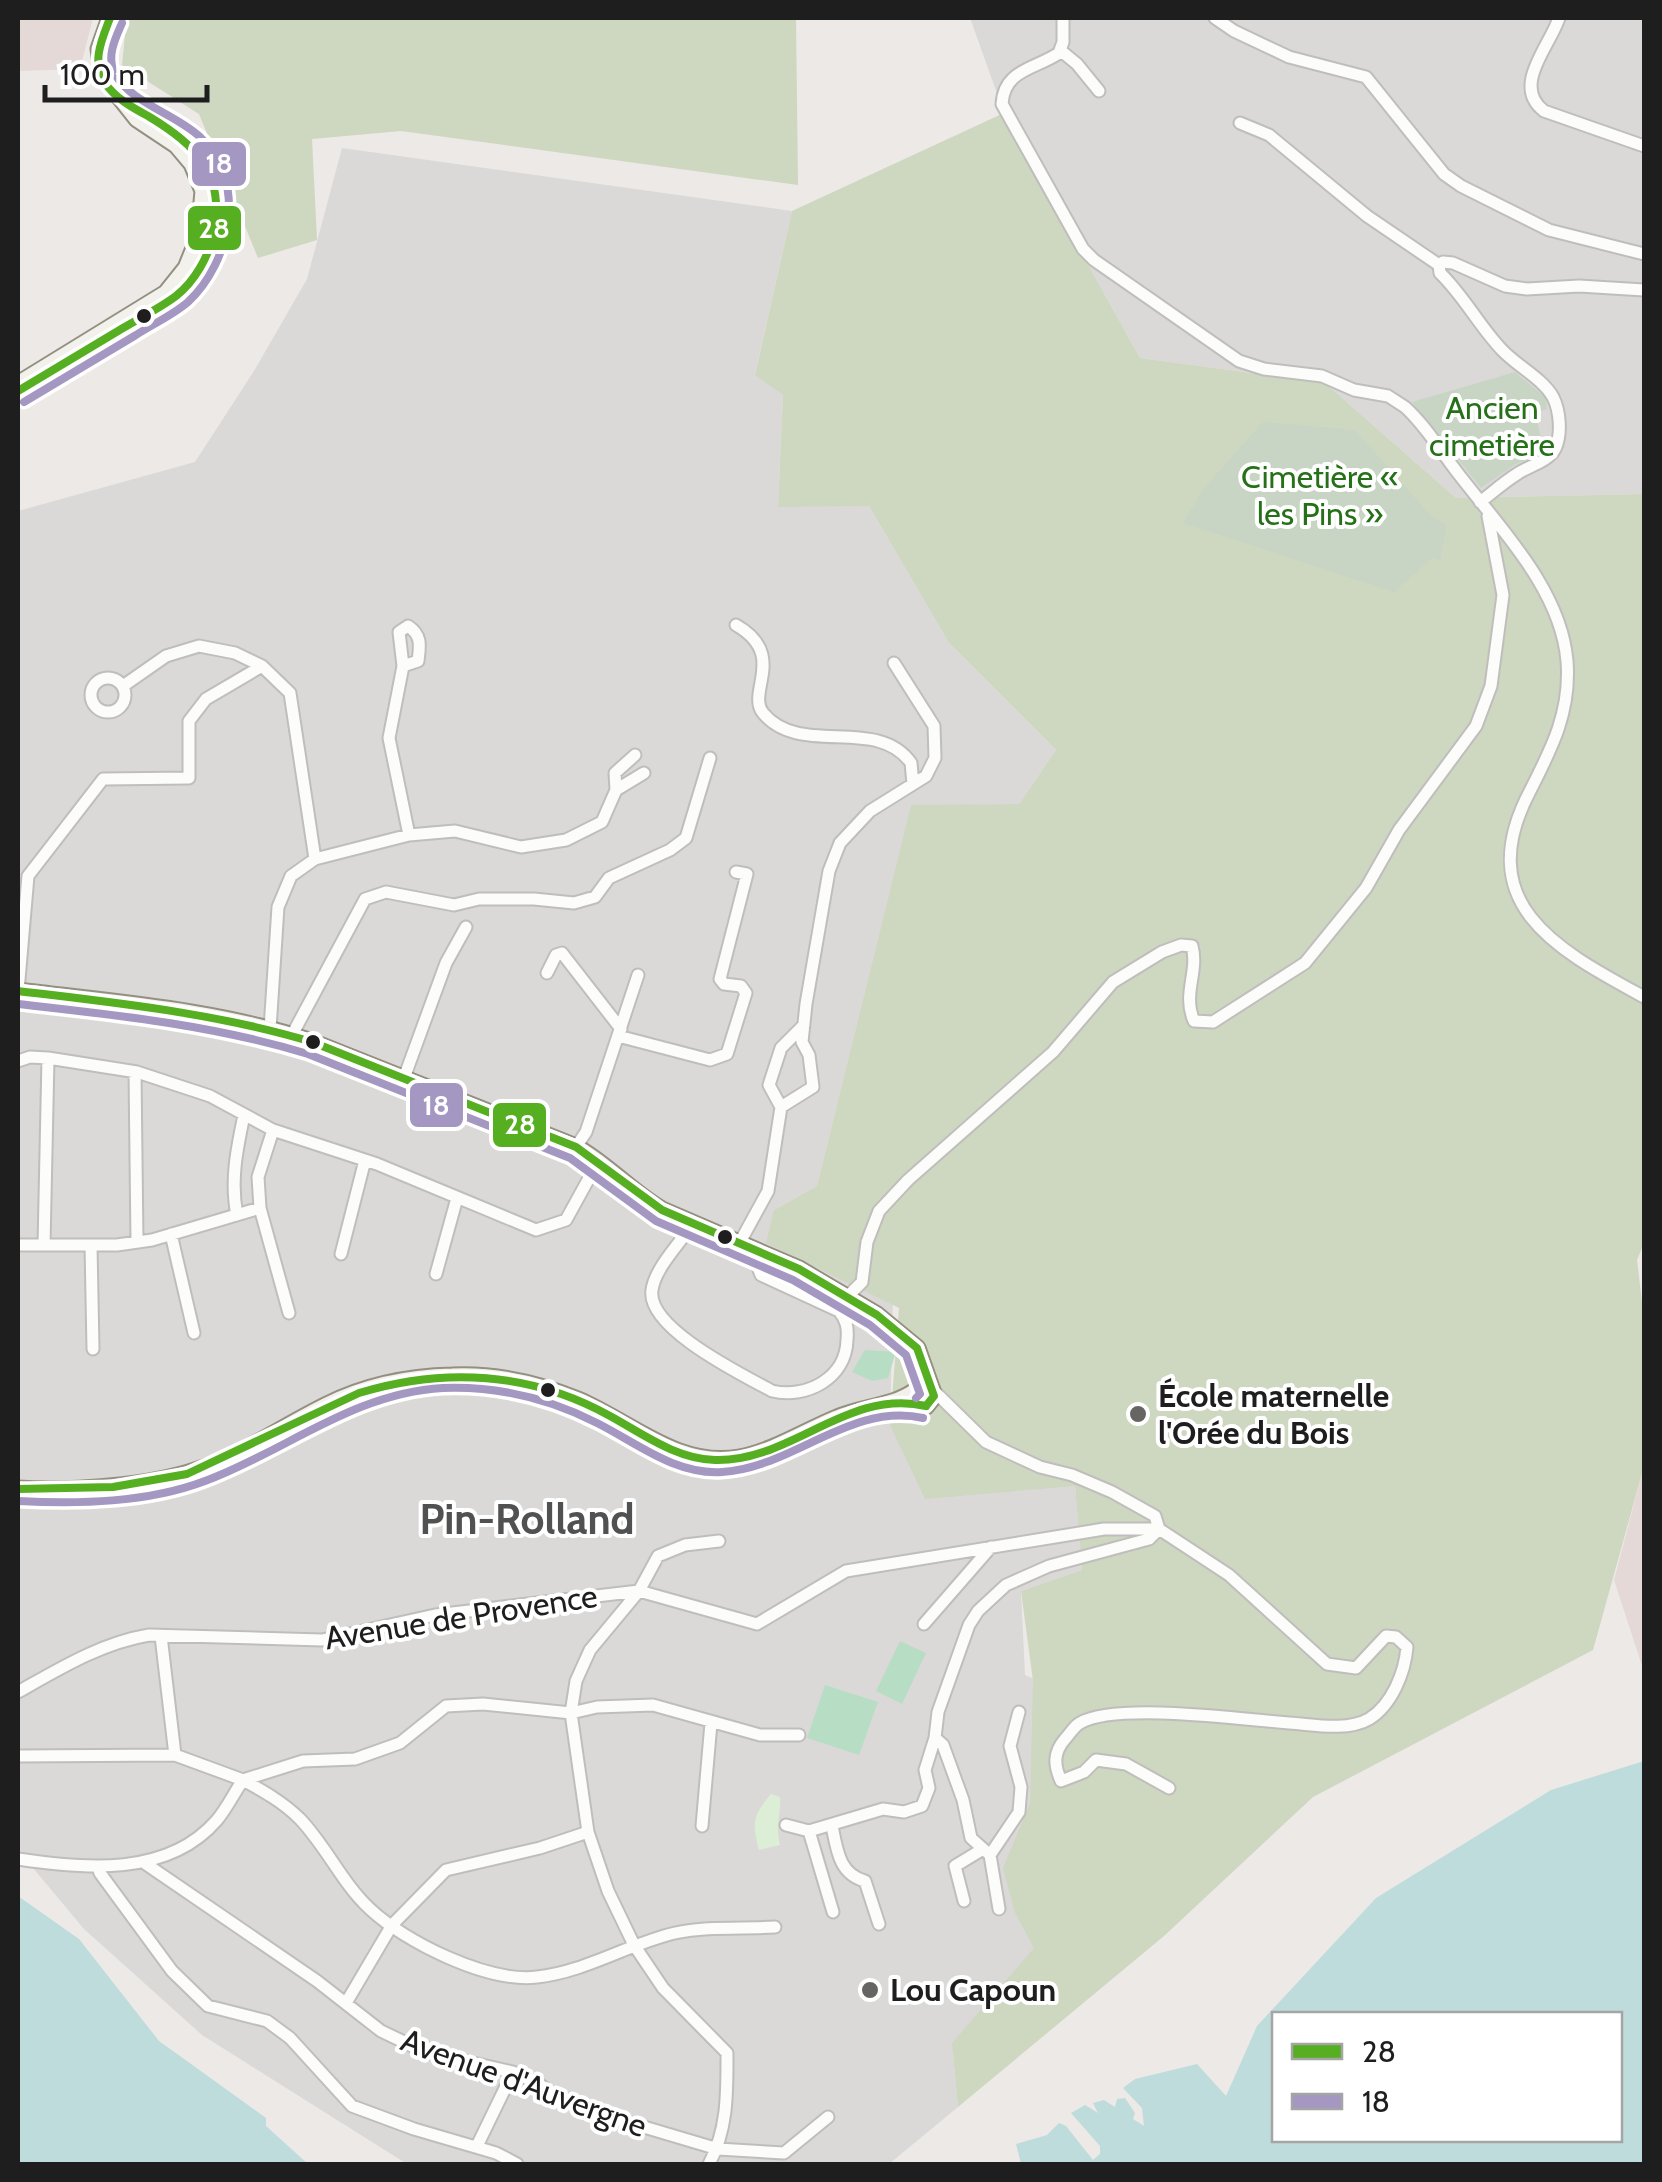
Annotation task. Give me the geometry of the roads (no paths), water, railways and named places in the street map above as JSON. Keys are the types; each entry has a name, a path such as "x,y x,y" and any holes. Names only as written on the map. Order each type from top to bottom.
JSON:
{"street":[{"path":"18,387 176,296 196,275 209,248 215,223 215,192 202,158 192,145 123,104 110,89 99,62 110,18"},
{"path":"1062,18 1060,50 1054,57 1014,76 1003,92 1002,104 1088,255 1239,361 1264,369 1322,376 1354,390 1396,400 1412,414 1484,507 1546,594 1564,640 1567,664 1561,729 1523,806 1513,837 1510,860 1518,895 1540,932 1644,998"},
{"path":"1214,18 1290,56 1366,77 1444,174 1461,186 1549,230 1644,254"},
{"path":"1559,18 1531,80 1536,103 1544,111 1644,146"},
{"path":"1060,50 1099,92"},
{"path":"1240,123 1270,135 1326,185 1439,266 1440,273 1454,286 1485,332 1554,400 1559,416 1557,446 1550,456 1518,473 1484,507"},
{"path":"1439,266 1453,263 1504,286 1527,289 1579,286 1644,290"},
{"path":"847,1297 862,1282 868,1242 880,1210 908,1180 1053,1052 1113,982 1135,966 1181,945 1192,946 1196,962 1188,990 1188,1008 1194,1021 1213,1022 1305,964 1326,941 1366,888 1399,830 1476,726 1491,686 1503,594 1484,507"},
{"path":"736,625 752,638 763,658 763,713 798,734 854,737 890,744 912,762 913,784"},
{"path":"123,686 166,656 199,646 236,652 262,666 290,693 315,858"},
{"path":"781,1107 813,1087 809,1054 802,1042 830,871 840,844 870,811 926,776 935,758 934,726 894,663"},
{"path":"262,666 206,699 190,720 190,778 103,780 28,876 18,991 270,1029 576,1147 600,1160 644,1199 692,1224 800,1269 897,1328 917,1348 923,1394"},
{"path":"403,666 389,738 409,835"},
{"path":"270,1029 278,908 292,876 315,858 409,835 455,831 521,847 566,840 602,822 616,790 615,773 635,754"},
{"path":"292,1036 365,899 386,892 454,905 480,899 574,904 595,897 609,878 670,850 686,838 710,758"},
{"path":"616,790 644,773"},
{"path":"548,974 556,955 562,953 620,1032 710,1060 727,1054 746,993 741,986 724,984 720,978 747,874 736,872"},
{"path":"404,1078 446,963 466,927"},
{"path":"576,1147 586,1132 638,975"},
{"path":"739,1244 768,1191 781,1107 769,1084 781,1048 804,1025"},
{"path":"18,1062 30,1057 48,1058 135,1072 210,1096 274,1130 364,1160 536,1230 566,1220 600,1160"},
{"path":"44,1245 48,1058"},
{"path":"135,1072 137,1242"},
{"path":"237,1215 233,1196 244,1115"},
{"path":"274,1130 258,1177 260,1208 289,1313"},
{"path":"341,1254 364,1160"},
{"path":"436,1274 457,1198"},
{"path":"18,1245 137,1242 260,1208"},
{"path":"692,1224 657,1277 652,1291 657,1312 681,1335 756,1382 785,1394 802,1392 835,1374 844,1362 847,1322 839,1310 761,1275 756,1262 760,1252"},
{"path":"171,1234 194,1333"},
{"path":"91,1245 93,1349"},
{"path":"18,1489 65,1489 168,1479 202,1469 330,1403 360,1391 418,1378 487,1377 548,1389 592,1407 676,1452 716,1460 756,1454 838,1417 923,1394 986,1442 1112,1492 1155,1516 1160,1529 1229,1576 1327,1664 1356,1668 1386,1636 1407,1647 1406,1668 1391,1695 1368,1720 1334,1726 1210,1716 1106,1714 1078,1724 1059,1746 1054,1766 1061,1781 1084,1772 1096,1760 1126,1764 1169,1788"},
{"name":"Avenue de Provence","path":"18,1692 128,1638 322,1640 435,1615 639,1591 757,1624 846,1571 1104,1529 1160,1529"},
{"path":"786,1825 809,1831 884,1810 904,1812 922,1806 929,1788 925,1770 938,1712 969,1625 978,1611 1006,1585 1049,1566 1149,1539 1160,1529"},
{"path":"709,2164 718,2149 727,2107 727,2053 663,1988 634,1945 608,1891 588,1832 571,1713 576,1680 590,1650 639,1591 658,1556 685,1545 719,1541"},
{"path":"924,1624 991,1547"},
{"path":"161,1636 175,1756"},
{"path":"18,1860 98,1867 143,1862 184,1848 216,1821 243,1780 303,1761 355,1759 400,1743 446,1706 483,1704 571,1713 597,1707 654,1705 760,1734 799,1735"},
{"path":"964,1901 955,1866 987,1852 1019,1812 1021,1787 1010,1746 1019,1712"},
{"path":"702,1826 711,1723"},
{"path":"935,1738 942,1745 963,1800 972,1838 987,1852 999,1909"},
{"path":"18,1756 175,1756 243,1780 273,1796 300,1820 370,1910 448,1957 494,1973 535,1978 586,1965 679,1932 775,1927"},
{"path":"832,1826 844,1869 870,1888 879,1924"},
{"path":"809,1831 833,1912"},
{"path":"346,2003 392,1925 446,1870 540,1848 588,1832"},
{"name":"Avenue d'Auvergne","path":"143,1862 381,2031 425,2052 513,2072 573,2103 718,2149 784,2153 828,2117"},
{"path":"98,1867 172,1972 208,2006 267,2022 290,2038 352,2106 414,2129 477,2146 517,2164"},
{"path":"477,2146 513,2072"}],"water":[{"path":"1644,1761 1644,2164 1021,2164 1016,2144 1047,2135 1059,2123 1066,2126 1093,2160 1100,2154 1100,2146 1071,2113 1085,2105 1098,2113 1093,2103 1104,2100 1115,2107 1117,2099 1125,2098 1135,2113 1133,2119 1144,2126 1142,2108 1123,2088 1135,2079 1197,2064 1226,2096 1257,2026 1376,1898 1551,1790"},
{"path":"18,1896 79,1939 159,2041 266,2118 266,2126 308,2164 18,2164"}],"place":[{"name":"École maternelle l'Orée du Bois","path":"1138,1414"},
{"name":"Lou Capoun","path":"870,1990"}],"district":[{"name":"Pin-Rolland","path":"527,1519"}],"park label":[{"name":"Ancien cimetière","path":"1492,426"},
{"name":"Cimetière « les Pins »","path":"1320,496"}]}
